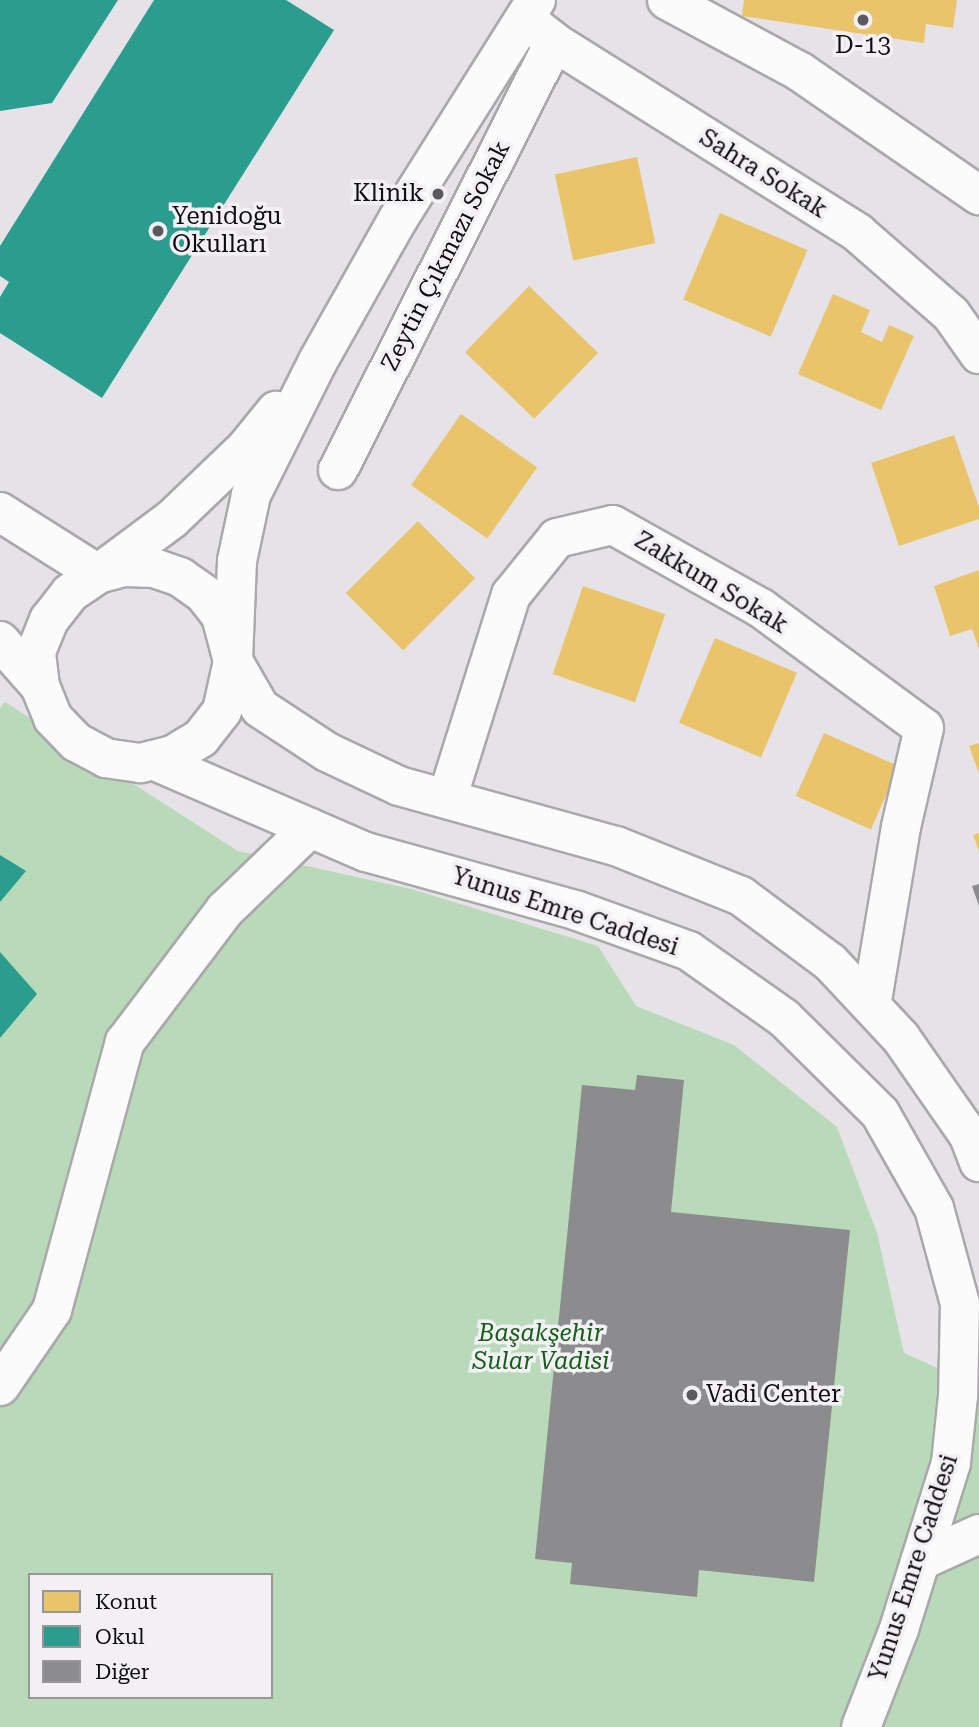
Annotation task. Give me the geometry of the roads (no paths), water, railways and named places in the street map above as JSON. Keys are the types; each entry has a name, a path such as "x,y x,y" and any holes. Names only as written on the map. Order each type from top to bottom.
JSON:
{"street":[{"path":"667,0 799,71 979,195"},
{"path":"233,661 237,561 251,495 318,360 398,219 539,20"},
{"name":"Sahra Sokak","path":"539,20 858,233 951,314 979,354"},
{"name":"Zeytin Çıkmazı Sokak","path":"338,470 539,20"},
{"path":"0,512 97,574 172,519 237,457 318,360"},
{"name":"Zakkum Sokak","path":"447,799 511,595 557,538 612,525 761,608 924,728 901,827 871,1006"},
{"name":"Yunus Emre Caddesi","path":"233,661 222,711 201,738 173,755 140,763 106,758 76,742 53,718 40,686 36,652 49,620 70,593 97,574 125,567 154,568 180,577 204,594 221,616 233,661 260,708 316,745 399,786 616,846 741,896 830,962 901,1038 969,1136 979,1162"},
{"name":"Yunus Emre Caddesi","path":"0,641 40,686"},
{"name":"Yunus Emre Caddesi","path":"153,760 366,852 575,910 689,951 784,1018 880,1113 934,1208 960,1304 958,1395 951,1463 899,1629 861,1727"},
{"path":"0,1386 52,1310 125,1042 225,910 310,828"},
{"path":"920,1561 979,1534"}],"place":[{"name":"D-13","path":"863,20"},
{"name":"Klinik","path":"438,194"},
{"name":"Yenidoğu Okulları","path":"158,231"},
{"name":"Vadi Center","path":"692,1395"}],"park label":[{"name":"Başakşehir Sular Vadisi","path":"541,1348"}]}
